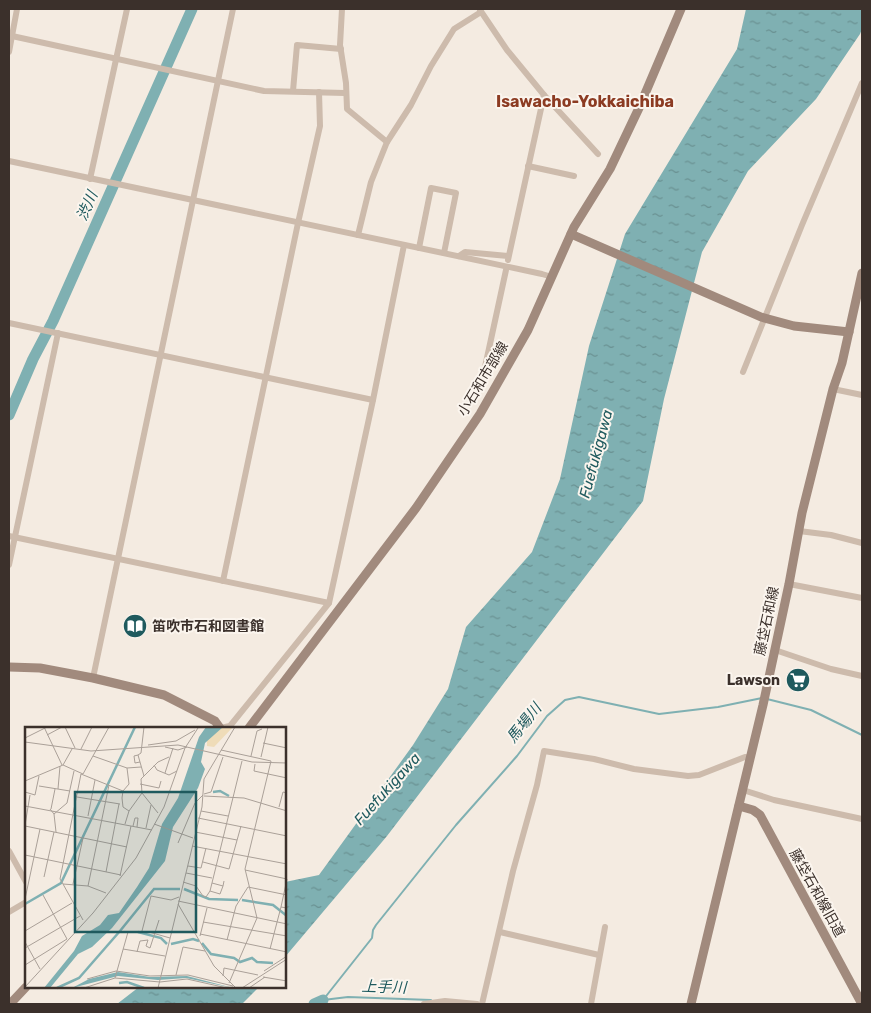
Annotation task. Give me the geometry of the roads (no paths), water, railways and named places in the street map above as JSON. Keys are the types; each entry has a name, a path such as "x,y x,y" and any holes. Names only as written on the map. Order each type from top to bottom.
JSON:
{"main road":[{"name":"小石和市部線","path":"250,727 368,572 439,475 480,414 532,323 571,234 614,160 639,108 680,9"},
{"path":"571,234 763,317 794,326 849,332"},
{"name":"藤垈石和線","path":"691,1004 764,701 799,531 833,390 861,288 862,273"},
{"path":"9,667 40,668 93,678 164,695 215,721 219,727"},
{"name":"藤垈石和線旧道","path":"739,806 753,810 760,815 862,1004"},
{"path":"10,1004 25,988"}],"street":[{"path":"9,52 18,9"},
{"path":"90,179 127,9"},
{"path":"93,678 233,9"},
{"path":"342,9 340,49 346,83 346,109 387,142"},
{"path":"358,235 370,182 387,142 411,105 454,29 480,10 507,50 544,95 598,154"},
{"path":"12,36 264,91 346,93"},
{"path":"293,91 297,45 340,49"},
{"path":"743,372 763,317 862,83"},
{"path":"223,581 320,126 319,92"},
{"path":"459,256 465,252 508,258 544,95"},
{"path":"9,161 552,277"},
{"path":"528,166 574,176"},
{"path":"419,248 431,188 456,193 444,253"},
{"path":"225,727 230,726 329,603 404,245"},
{"path":"485,367 506,270"},
{"path":"9,323 373,400"},
{"path":"9,565 12,537 55,332"},
{"path":"833,390 862,396"},
{"path":"799,531 831,535 862,542"},
{"path":"12,537 329,603"},
{"path":"789,584 862,598"},
{"path":"775,650 831,669 862,676"},
{"path":"482,1004 544,751 594,759 634,769 688,776 700,775 745,757 750,758"},
{"path":"742,790 774,800 862,819"},
{"path":"9,852 25,880"},
{"path":"9,912 25,903"},
{"path":"591,1004 605,926"},
{"path":"500,932 600,955"},
{"path":"424,1004 445,1001 477,1004"}],"water":[{"name":"Fuefukigawa","path":"746,9 862,9 862,29 860,34 816,99 748,171 702,252 664,399 643,501 387,836 286,956 286,882 319,875 413,745 448,689 466,627 532,552 560,479 589,346 625,234 737,49"},
{"path":"138,988 258,988 242,1004 117,1004"}],"waterway":[{"name":"渋川","path":"9,415 192,9"},
{"name":"馬場川","path":"323,1000 372,938 376,925 456,825 517,756 547,716 565,700 579,697 659,714 718,707 762,698"},
{"name":"馬場川","path":"767,699 811,710 862,735"},
{"name":"上手川","path":"323,1000 348,997 431,1000"},
{"name":"馬場川","path":"314,1004 323,1000"}],"place":[{"name":"笛吹市石和図書館","path":"135,626"},
{"name":"Lawson","path":"798,680"}],"district":[{"name":"Isawacho-Yokkaichiba","path":"585,101"}]}
